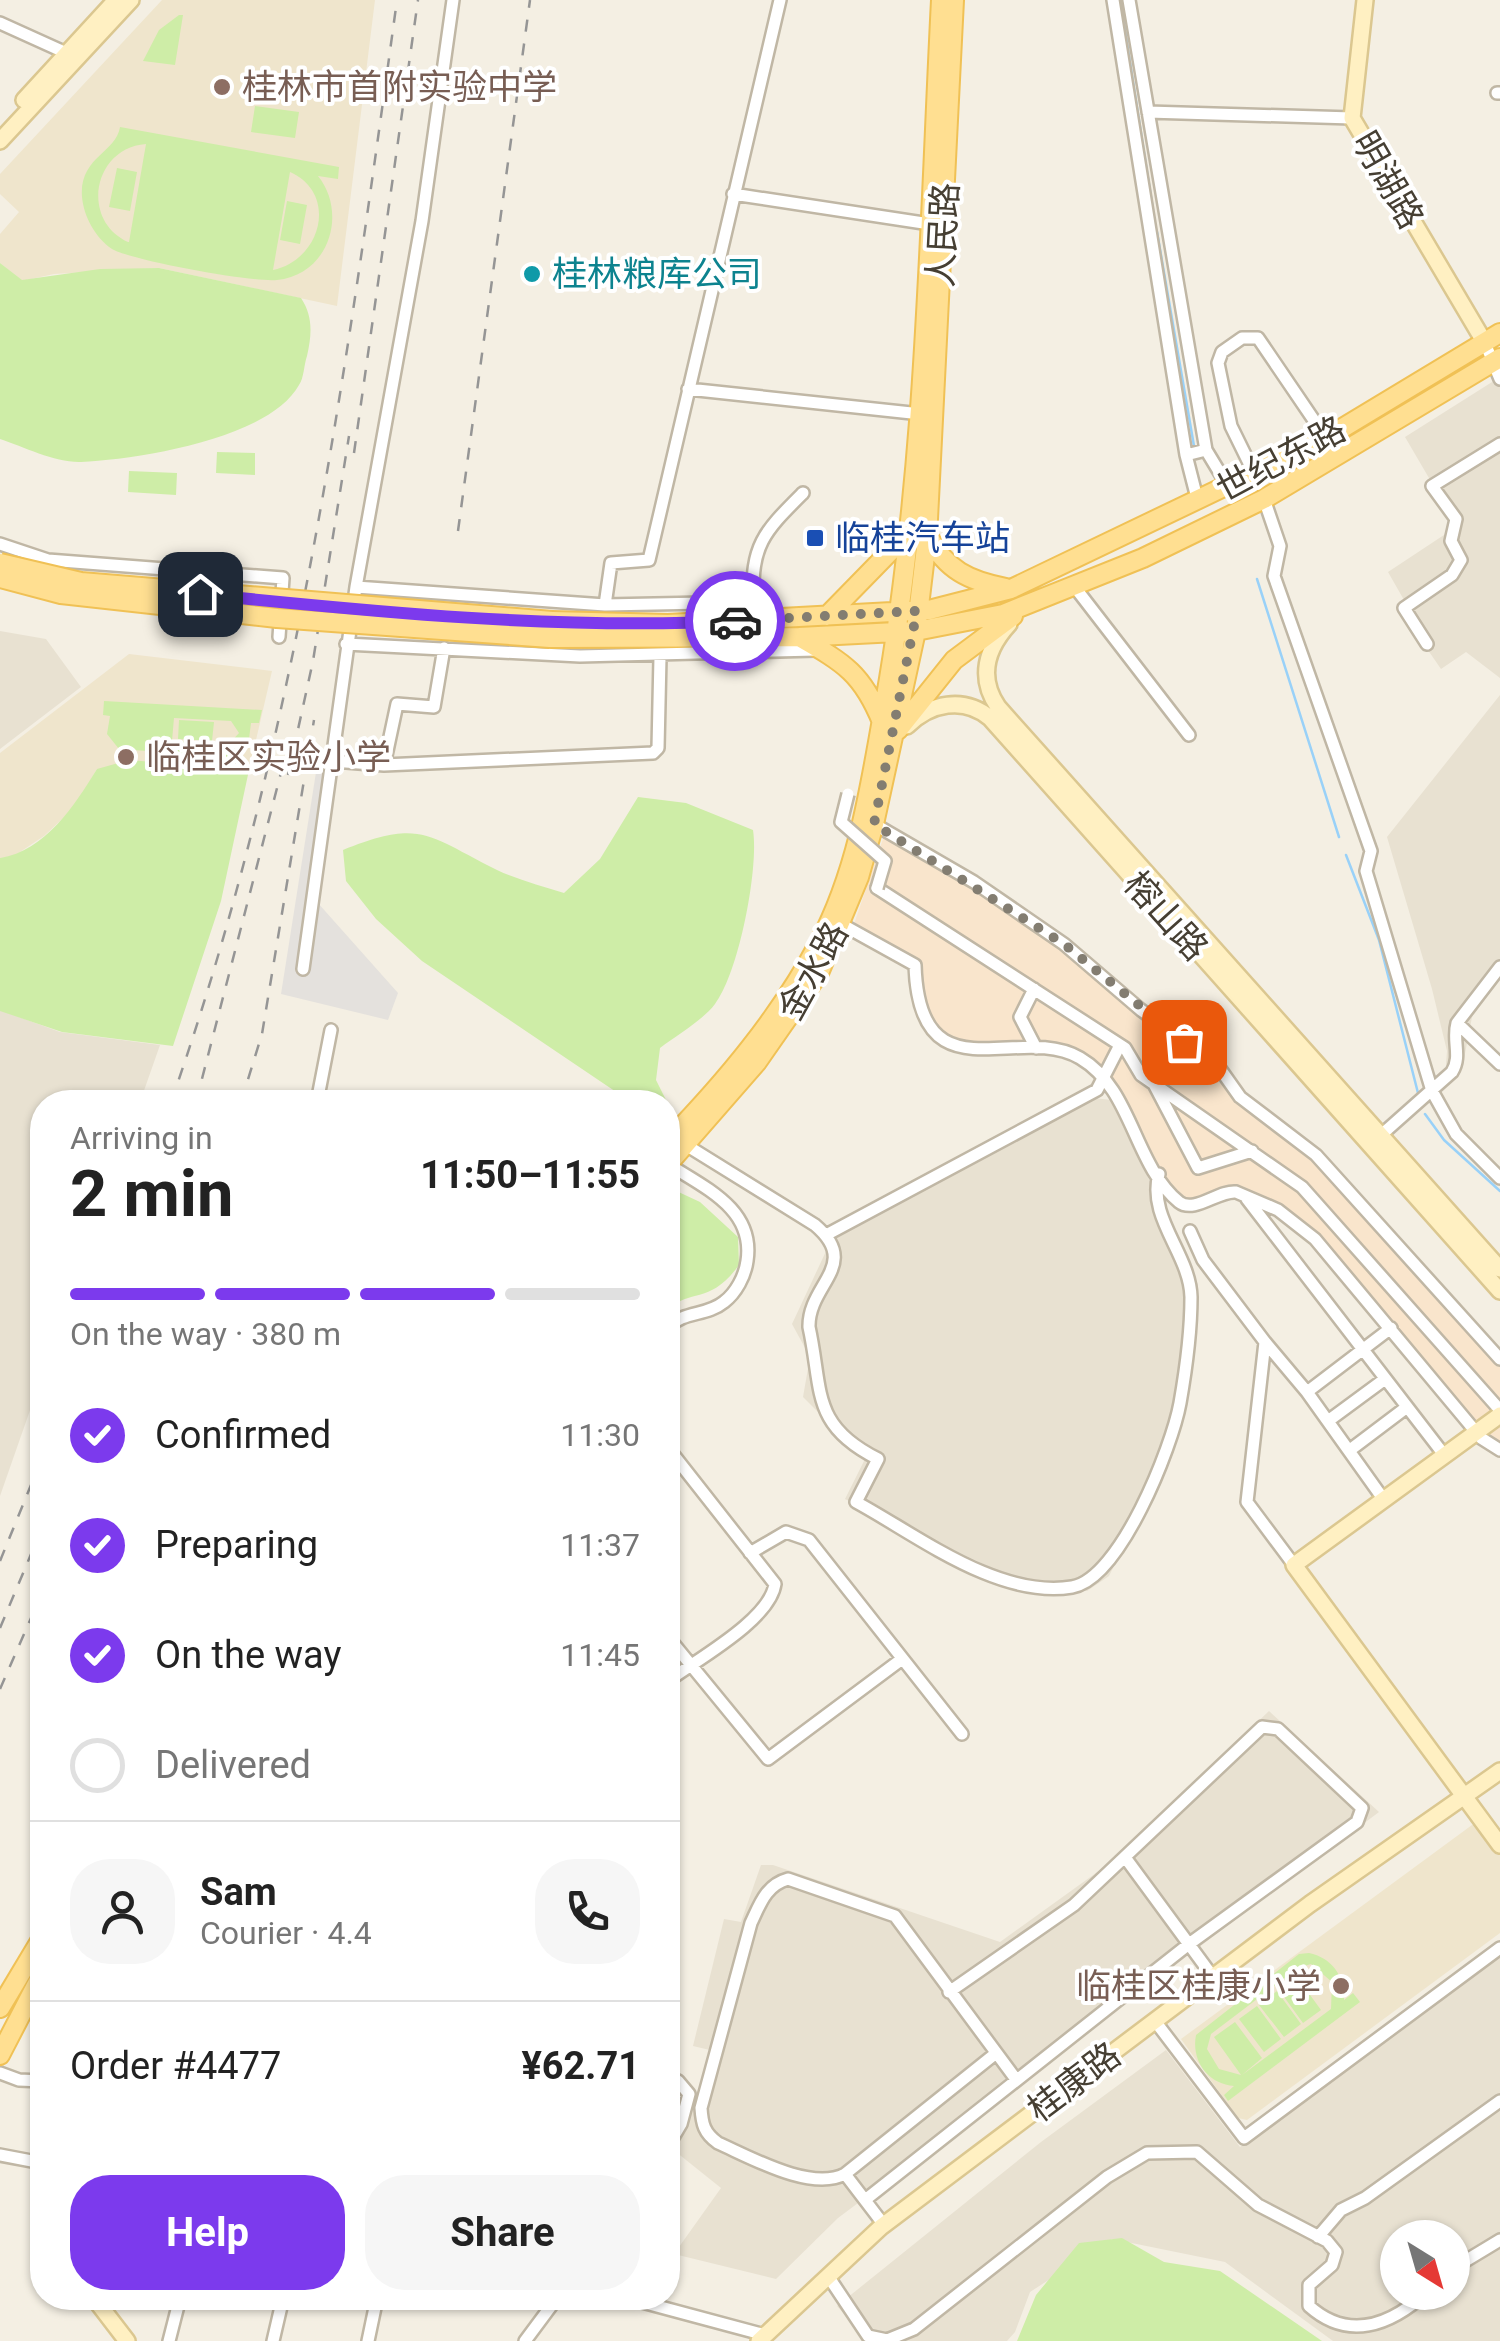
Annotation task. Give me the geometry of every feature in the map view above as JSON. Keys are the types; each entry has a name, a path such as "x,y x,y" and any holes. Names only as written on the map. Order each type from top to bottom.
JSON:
{"main road":[{"path":"0,140 116,0"},
{"path":"0,126 132,0"},
{"name":"人民路","path":"925,471 921,414 941,0"},
{"name":"人民路","path":"925,471 954,0"},
{"name":"明湖路","path":"1365,0 1352,118 1492,338"},
{"name":"世纪东路","path":"551,629 909,611 1011,589 1229,488 1326,438 1492,338"},
{"name":"世纪东路","path":"1025,607 1264,499 1498,366"},
{"path":"907,631 925,471"},
{"path":"920,531 958,573 1011,589"},
{"path":"827,616 920,531"},
{"path":"0,563 81,582 551,629"},
{"path":"0,578 61,594 277,618 799,637 907,631 1025,607"},
{"path":"890,744 908,713 954,660 1025,607"},
{"name":"榕山路","path":"1025,607 1002,632 987,658 987,686 998,708 1500,1269"},
{"name":"金水路","path":"680,1140 794,1013 841,924 874,824 907,631"},
{"name":"金水路","path":"680,1139 754,1044 820,942 856,838 907,631"},
{"path":"799,637 866,685 882,723"},
{"name":"榕山路","path":"890,744 917,716 947,704 970,706 990,718 1500,1291"},
{"path":"1500,1413 1294,1565 1500,1845"},
{"name":"桂康路","path":"762,2338 884,2225 1213,1977 1500,1770"},
{"path":"0,2008 30,1958"},
{"path":"0,2055 30,1997"},
{"path":"103,2310 126,2341"}],"street":[{"path":"303,968 346,644 422,222 453,0"},
{"path":"605,605 611,563 649,560 780,0"},
{"path":"1113,0 1186,454 1198,502"},
{"path":"1129,0 1206,450 1229,488"},
{"path":"0,23 72,55"},
{"path":"1148,112 1352,118"},
{"path":"732,194 930,224"},
{"path":"1148,224 1165,221"},
{"path":"1255,474 1231,426 1218,363 1222,352 1242,338 1258,338 1326,438"},
{"path":"1492,338 1498,366"},
{"path":"688,389 921,414"},
{"path":"1426,644 1404,608 1452,575 1462,560 1451,541 1456,520 1432,486 1500,444"},
{"path":"1186,454 1206,450"},
{"path":"771,619 754,602 753,561 760,539 803,493"},
{"path":"1264,499 1280,546 1274,576 1371,851 1366,870 1432,1091 1456,1134 1500,1178"},
{"path":"0,544 48,560 283,578 279,638"},
{"path":"1074,586 1189,735"},
{"path":"356,587 605,605 754,602"},
{"path":"346,644 660,657 822,650"},
{"path":"384,766 396,704 434,707 444,648"},
{"path":"332,761 384,766 653,753 658,748 660,657"},
{"path":"843,792 841,822 885,862 876,888 1120,1045 1131,1054 1141,1075 1302,1187 1500,1413"},
{"path":"874,824 1064,944 1140,1010 1218,1066 1240,1097 1316,1156 1500,1360"},
{"path":"841,924 915,966 924,1011 937,1034 948,1042 976,1052 1036,1048 1075,1055 1104,1077 1159,1174 1187,1206 1230,1191 1299,1224 1392,1328 1476,1433 1500,1450"},
{"path":"1380,1136 1458,1064 1457,1023 1500,966"},
{"path":"1034,989 1020,1017 1036,1048"},
{"path":"1457,1023 1500,1064"},
{"path":"319,1090 331,1030"},
{"path":"826,1234 1097,1090 1120,1045"},
{"path":"1154,1084 1196,1166 1208,1168 1252,1151"},
{"path":"680,1145 826,1234 835,1260 810,1314 808,1327 817,1357 820,1404 846,1440 878,1458 856,1502 984,1571 1039,1586 1069,1588 1090,1582 1109,1562 1153,1483 1180,1406 1191,1294 1158,1205 1159,1174"},
{"path":"680,1172 736,1212 749,1242 746,1266 729,1298 706,1312 680,1318"},
{"path":"1245,1196 1444,1456"},
{"path":"1190,1230 1203,1260 1307,1392 1384,1500"},
{"path":"1307,1392 1392,1328"},
{"path":"1265,1342 1247,1502 1294,1565"},
{"path":"1328,1421 1386,1378"},
{"path":"1350,1450 1407,1408"},
{"path":"680,1463 775,1584 771,1600 743,1627 680,1672"},
{"path":"750,1553 776,1535 803,1536 962,1734"},
{"path":"680,1651 768,1759 902,1659"},
{"path":"865,2200 1188,1944 1357,1822 1363,1814 1358,1802 1278,1729 1262,1727 1127,1860 1074,1906 949,1992"},
{"path":"1127,1860 1213,1977"},
{"path":"996,2054 845,2174 828,2180 785,2170 718,2143 702,2122 732,1992 763,1896 776,1882 803,1881 895,1916 1015,2078"},
{"path":"1155,2021 1244,2138 1500,1948"},
{"path":"0,2073 30,2080"},
{"path":"680,2083 689,2094 680,2126"},
{"path":"1318,2237 1340,2210 1364,2198 1500,2101"},
{"path":"828,2276 868,2336 887,2340 914,2329 1107,2178 1147,2153 1196,2152 1258,2205 1318,2237 1336,2252 1332,2265 1309,2285 1309,2306 1323,2320 1353,2332 1378,2326 1401,2310"},
{"path":"0,2154 30,2160"},
{"path":"845,2174 884,2225"},
{"path":"1470,2259 1500,2240"},
{"path":"170,2341 177,2310"},
{"path":"273,2341 280,2310"},
{"path":"368,2341 374,2310"},
{"path":"525,2341 548,2310"},
{"path":"668,2310 762,2338"}],"shaded area":[{"name":"桂林市首附实验中学","path":"162,0 375,0 337,306 159,268 54,274 22,281 0,263 0,234 19,212 0,194 0,174"},
{"path":"1500,377 1500,678 1466,652 1441,669 1410,624 1416,621 1388,572 1450,531 1453,519 1405,437"},
{"path":"0,631 46,639 81,687 0,749"},
{"name":"临桂区实验小学","path":"129,654 272,671 249,770 97,769 74,808 44,836 14,856 0,858 0,753"},
{"path":"1500,695 1500,979 1472,1017 1463,1064 1453,1073 1446,1064 1447,1051 1432,989 1387,837"},
{"path":"317,766 328,767 309,893 398,993 388,1020 281,994"},
{"path":"886,830 974,882 1206,1059 1230,1086 1316,1155 1500,1359 1500,1450 1481,1438 1299,1224 1236,1192 1191,1206 1172,1194 1117,1096 1075,1055 962,1048 930,1022 914,965 852,930"},
{"path":"0,1010 60,1032 160,1045 144,1090 30,1090 30,1410 0,1496"},
{"path":"1093,1098 1112,1100 1198,1285 1176,1440 1109,1576 1087,1591 1011,1577 845,1499 870,1449 832,1426 803,1397 810,1357 792,1324 828,1247 851,1222"},
{"path":"1269,1711 1379,1812 838,2218 776,2279 680,2255 680,2246 721,2188 680,2155 680,2141 714,2051 693,2046 724,1919 741,1922 761,1865 773,1865 1000,1942 1114,1860"},
{"name":"临桂区桂康小学","path":"1472,1825 1478,1825 1500,1855 1500,1933 1247,2120 1238,2118 1181,2039"},
{"path":"1500,1956 1500,2341 1333,2341 1225,2262 1112,2239 1030,2292 1015,2332 1007,2341 868,2341 837,2306 1041,2142 1166,2050 1240,2147"}],"green space":[{"path":"183,15 175,65 143,61 159,30"},
{"path":"255,106 299,112 295,138 251,132"},
{"path":"120,127 339,167 338,179 318,176 332,207 332,224 321,255 295,276 264,280 166,264 112,249 91,226 82,197 86,173","holes":["146,144 129,242 128,242 113,232 103,218 99,186 114,158 128,148","290,172 315,195 318,225 303,254 273,270"]},
{"path":"117,168 137,172 130,211 109,207"},
{"path":"287,201 307,205 300,244 280,240"},
{"path":"0,263 22,280 100,269 159,268 301,298 308,312 310,333 301,382 283,404 260,419 232,432 167,451 71,462 0,439"},
{"path":"217,452 255,453 255,475 216,473"},
{"path":"129,471 177,473 176,495 128,492"},
{"path":"104,701 262,710 259,723 251,723 248,747 231,757 119,749 107,734 110,716 103,715","holes":["174,718 231,721 239,733 229,744 172,741"]},
{"path":"179,720 214,722 212,741 178,739"},
{"path":"129,760 249,770 221,901 173,1046 62,1032 0,1011 0,858 16,854 45,836 69,811 97,769"},
{"path":"638,797 686,803 753,830 753,869 732,969 715,1004 660,1048 656,1080 661,1090 613,1090 422,961 376,919 346,881 343,850 391,835 424,835 505,874 564,893 600,859"},
{"path":"680,1193 700,1202 738,1237 739,1265 728,1278 710,1291 680,1302"},
{"path":"1299,1954 1317,1955 1330,1964 1342,1983 1344,2000 1353,1993 1360,2002 1228,2101 1224,2095 1234,2086 1216,2081 1203,2070 1196,2054 1196,2035","holes":["1311,1964 1332,1982 1331,2009 1242,2075 1262,2058 1235,2022 1214,2037 1241,2075 1219,2069 1207,2049 1211,2034 1298,1968"]},
{"path":"1297,1977 1321,2010 1303,2023 1279,1990"},
{"path":"1277,1991 1301,2024 1284,2037 1259,2005"},
{"path":"1257,2006 1281,2039 1264,2052 1239,2019"},
{"path":"1122,2238 1164,2262 1220,2271 1322,2341 1017,2341 1036,2295 1079,2243"}],"waterway":[{"path":"1121,5 1153,210"},
{"path":"1157,232 1194,446"},
{"path":"1257,579 1339,837"},
{"path":"1346,855 1379,940 1418,1093"},
{"path":"1425,1114 1444,1140 1500,1191"}],"railway":[{"path":"175,1090 215,968 284,695 336,418 397,0"},
{"path":"354,453 418,0"},
{"path":"458,531 530,0"},
{"path":"288,775 313,661 349,436"},
{"path":"245,1090 262,1034 314,720"},
{"path":"199,1090 284,761"},
{"path":"0,1561 30,1487"},
{"path":"0,1628 30,1557"},
{"path":"0,1689 30,1620"}],"way so far":[{"path":"735,621 917,611 874,824 974,882 1064,944 1140,1010 1184,1042"}],"place":[{"name":"桂林市首附实验中学","path":"222,87"},
{"name":"桂林粮库公司","path":"532,274"},
{"name":"临桂汽车站","path":"815,538"},
{"name":"临桂区实验小学","path":"126,757"},
{"name":"临桂区桂康小学","path":"1341,1986"}],"route":[{"path":"200,594 552,621 735,621"}]}
